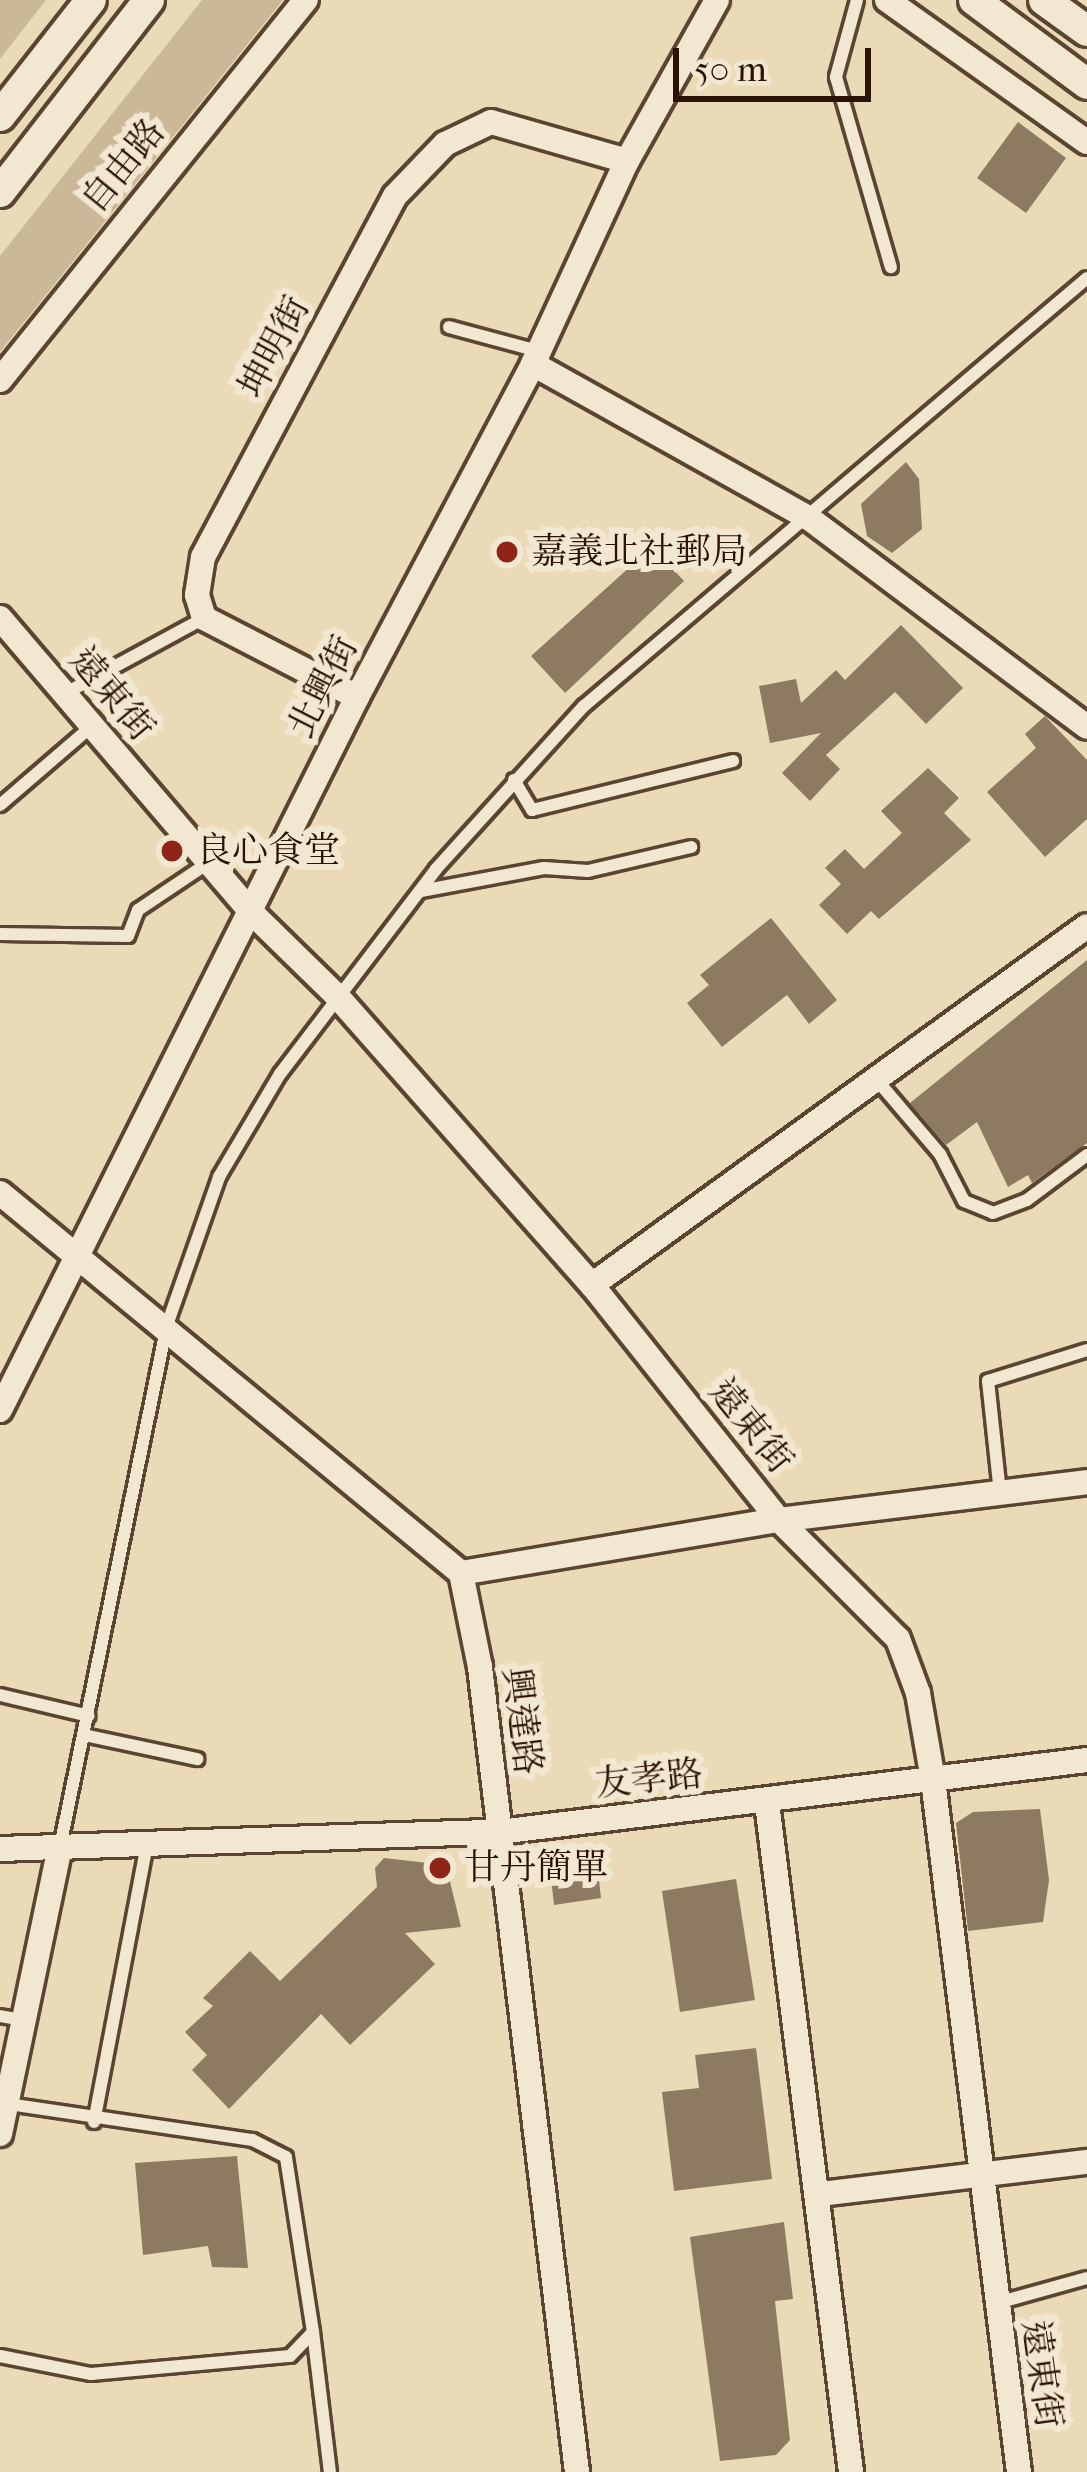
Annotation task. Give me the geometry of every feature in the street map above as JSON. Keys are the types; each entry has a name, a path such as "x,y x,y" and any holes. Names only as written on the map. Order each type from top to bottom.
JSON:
{"street":[{"path":"0,116 91,0"},
{"path":"0,192 149,0"},
{"name":"自由路","path":"0,380 306,0"},
{"name":"北興街","path":"0,1410 253,914 357,697 536,358 627,161 717,0"},
{"path":"887,0 1087,142"},
{"path":"974,0 1087,84"},
{"path":"1044,0 1087,31"},
{"name":"坤明街","path":"204,619 196,595 203,557 395,196 445,145 491,122 627,161"},
{"path":"536,358 810,519 1087,727"},
{"name":"遠東街","path":"0,618 253,914 337,996 592,1286 779,1520 898,1639 918,1694 933,1780 976,2174 1019,2472"},
{"path":"204,619 357,697"},
{"path":"592,1286 1087,926"},
{"path":"0,1193 167,1325 461,1573 779,1520 1087,1482"},
{"name":"興達路","path":"461,1573 500,1832 577,2472"},
{"name":"友孝路","path":"0,1849 500,1832 1087,1760"},
{"path":"766,1803 821,2194 851,2472"},
{"path":"0,2134 12,2018 60,1848"},
{"path":"821,2194 1087,2162"}],"lane":[{"path":"856,0 836,77 891,267"},
{"path":"60,1848 167,1325 219,1177 337,996 419,891 584,706 810,519 1087,278"},
{"path":"448,327 536,358"},
{"path":"64,694 204,619"},
{"path":"0,805 92,726"},
{"path":"514,780 532,809 733,761"},
{"path":"419,891 544,868 588,871 691,847"},
{"path":"0,934 128,936 138,910 208,862"},
{"path":"876,1079 940,1154 964,1201 993,1213 1027,1200 1087,1155"},
{"path":"1000,1493 988,1381 1087,1350"},
{"path":"0,1695 88,1716"},
{"path":"84,1735 197,1759"},
{"path":"94,2122 147,1845"},
{"path":"6,2104 94,2122 252,2140 286,2157 314,2332 329,2472"},
{"path":"996,2304 1087,2278"},
{"path":"0,2356 92,2374 290,2356 314,2332"}],"shaded area":[{"path":"0,0 46,0 0,59"},
{"path":"202,0 283,0 0,352 0,256"}],"building":[{"path":"1018,122 1066,158 1026,213 977,178"},
{"path":"906,462 919,479 922,529 892,553 867,536 861,504"},
{"path":"652,547 684,581 565,693 531,656"},
{"path":"901,625 963,688 926,724 895,692 826,755 840,769 810,801 782,773 821,733 770,743 759,686 796,679 801,703 836,670 845,680"},
{"path":"1045,716 1087,760 1087,819 1045,857 987,792 1036,748 1025,734"},
{"path":"928,768 959,798 944,813 971,840 879,919 871,911 847,934 819,905 841,884 825,868 845,849 864,869 902,833 881,811"},
{"path":"771,918 837,1000 809,1024 787,995 722,1047 687,1003 709,985 700,975"},
{"path":"1087,960 1087,1143 1032,1183 1028,1175 1008,1187 977,1122 946,1145 910,1103"},
{"path":"1040,1809 1049,1880 1043,1922 968,1931 956,1823 973,1812"},
{"path":"596,1854 601,1898 554,1905 551,1878 559,1867"},
{"path":"384,1858 446,1865 461,1927 405,1933 435,1964 350,2045 321,2014 229,2109 192,2070 207,2055 185,2032 213,2006 203,1998 250,1951 280,1981 377,1887 375,1868"},
{"path":"736,1879 755,2000 680,2012 662,1891"},
{"path":"756,2048 772,2179 674,2191 662,2092 699,2088 695,2055"},
{"path":"237,2156 248,2268 212,2267 208,2246 143,2255 135,2163"},
{"path":"784,2222 793,2299 775,2301 790,2440 776,2455 720,2461 690,2237"}],"place":[{"name":"嘉義北社郵局","path":"507,552"},
{"name":"良心食堂","path":"172,851"},
{"name":"甘丹簡單","path":"440,1868"}]}
